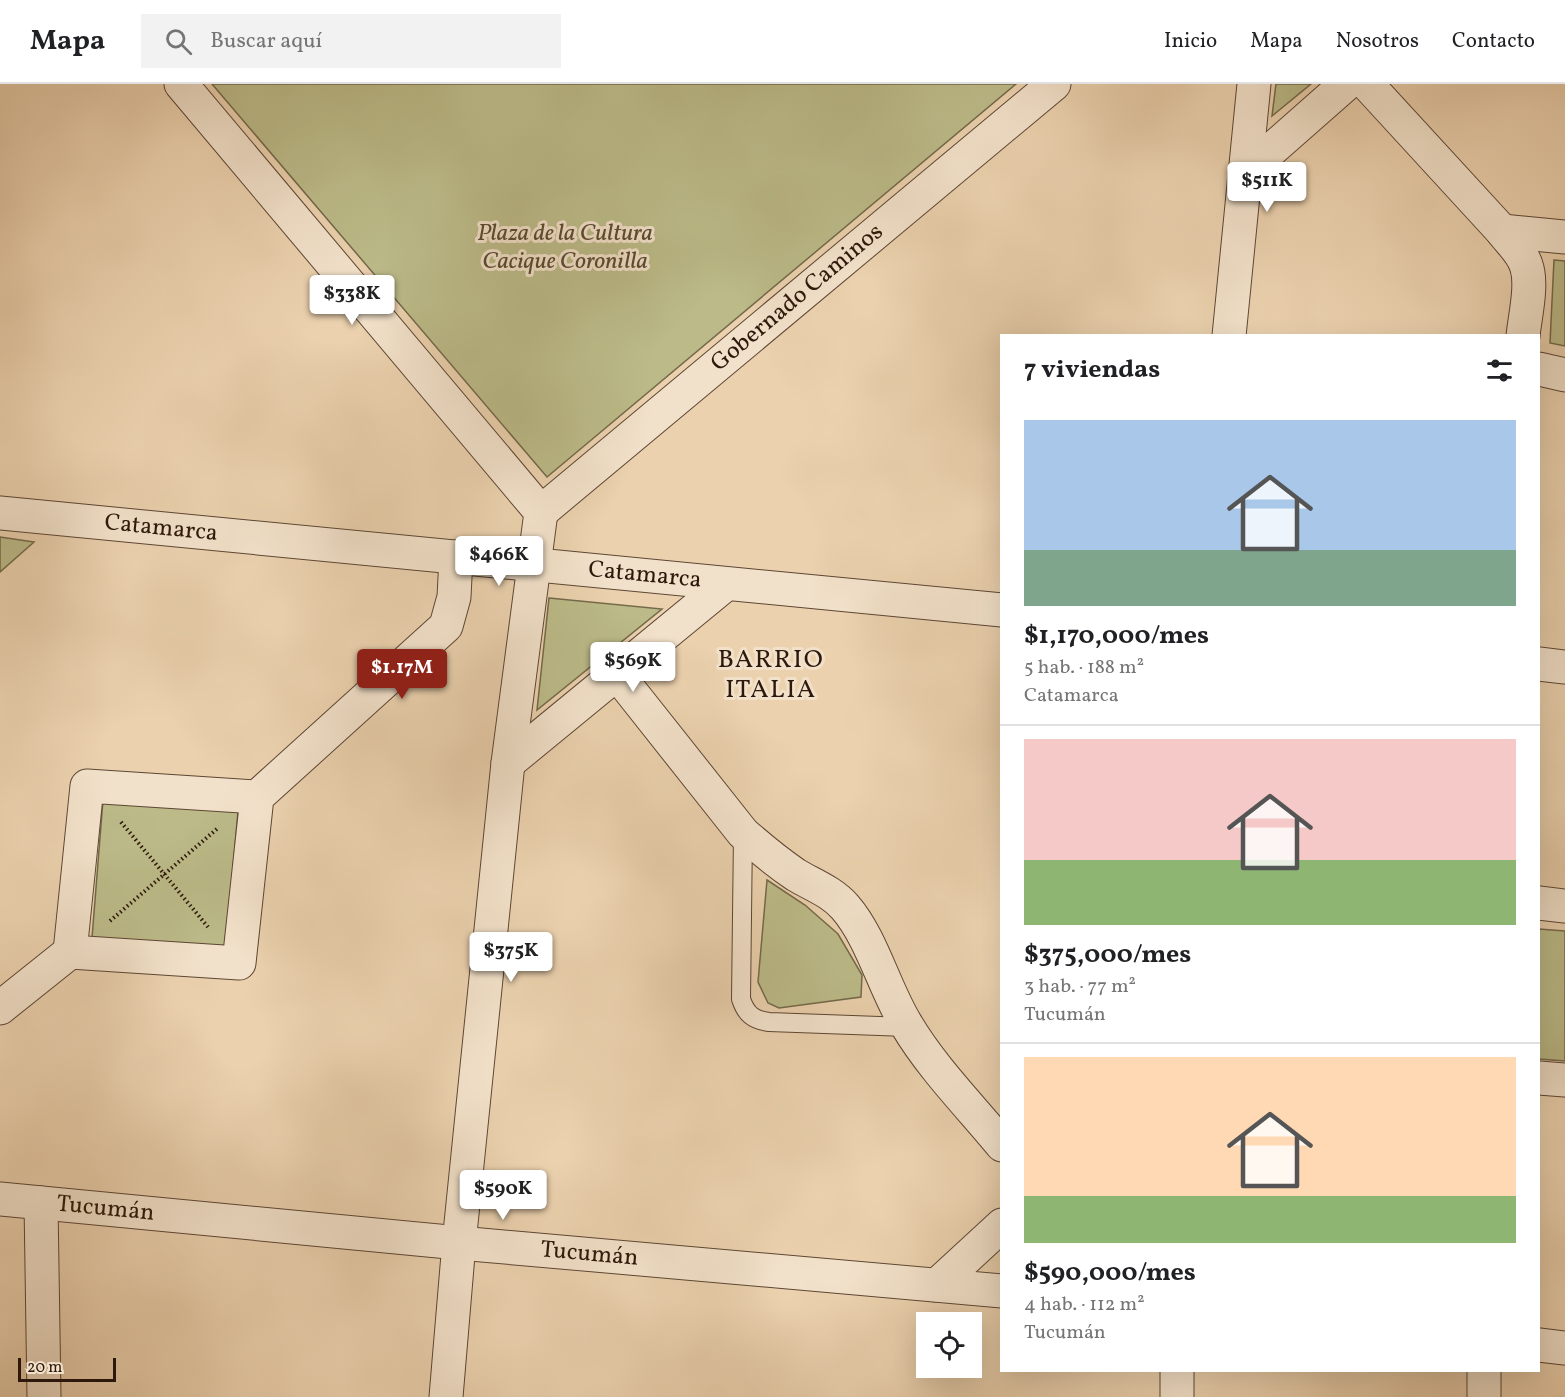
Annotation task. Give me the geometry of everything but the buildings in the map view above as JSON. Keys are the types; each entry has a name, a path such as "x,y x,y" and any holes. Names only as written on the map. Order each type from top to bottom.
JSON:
{"street":[{"path":"182,84 541,512 508,763 459,1243 446,1397"},
{"name":"Gobernado Caminos","path":"541,512 1054,84"},
{"path":"1229,334 1254,84"},
{"path":"1245,173 1346,84"},
{"path":"1367,84 1521,254 1529,278 1523,334"},
{"path":"1502,231 1565,237"},
{"path":"1540,369 1565,375"},
{"name":"Catamarca","path":"0,513 1000,610"},
{"path":"0,1008 70,951 239,963 257,797 446,626 454,597 456,558"},
{"path":"508,763 726,584"},
{"path":"1540,664 1565,667"},
{"path":"616,674 743,833 766,854 831,894 844,906 856,921 907,1027 928,1056 1000,1143"},
{"path":"70,951 87,786 257,797"},
{"path":"1540,903 1565,906"},
{"path":"1540,1078 1565,1080"},
{"name":"Tucumán","path":"0,1199 459,1243 1000,1291"},
{"path":"41,1203 44,1397"},
{"path":"937,1285 1000,1227"},
{"path":"1540,1345 1565,1348"},
{"path":"1177,1372 1177,1397"},
{"path":"1484,1372 1484,1397"}],"lane":[{"path":"743,833 741,999 744,1008 751,1016 769,1022 907,1027"}],"path":[{"path":"117,816 212,932"},
{"path":"108,924 221,825"}],"green space":[{"name":"Plaza de la Cultura Cacique Coronilla","path":"212,84 1016,84 547,477"},
{"path":"1276,84 1311,84 1272,116"},
{"path":"1554,260 1565,261 1565,346 1550,343"},
{"path":"0,537 34,542 0,572"},
{"path":"549,598 662,609 537,710"},
{"path":"103,800 238,811 226,949 92,938"},
{"path":"767,880 805,905 838,934 862,975 861,997 779,1008 768,1003 758,982"},
{"path":"1540,929 1565,931 1565,1061 1540,1059"}],"district":[{"name":"BARRIO ITALIA","path":"771,675"}]}
